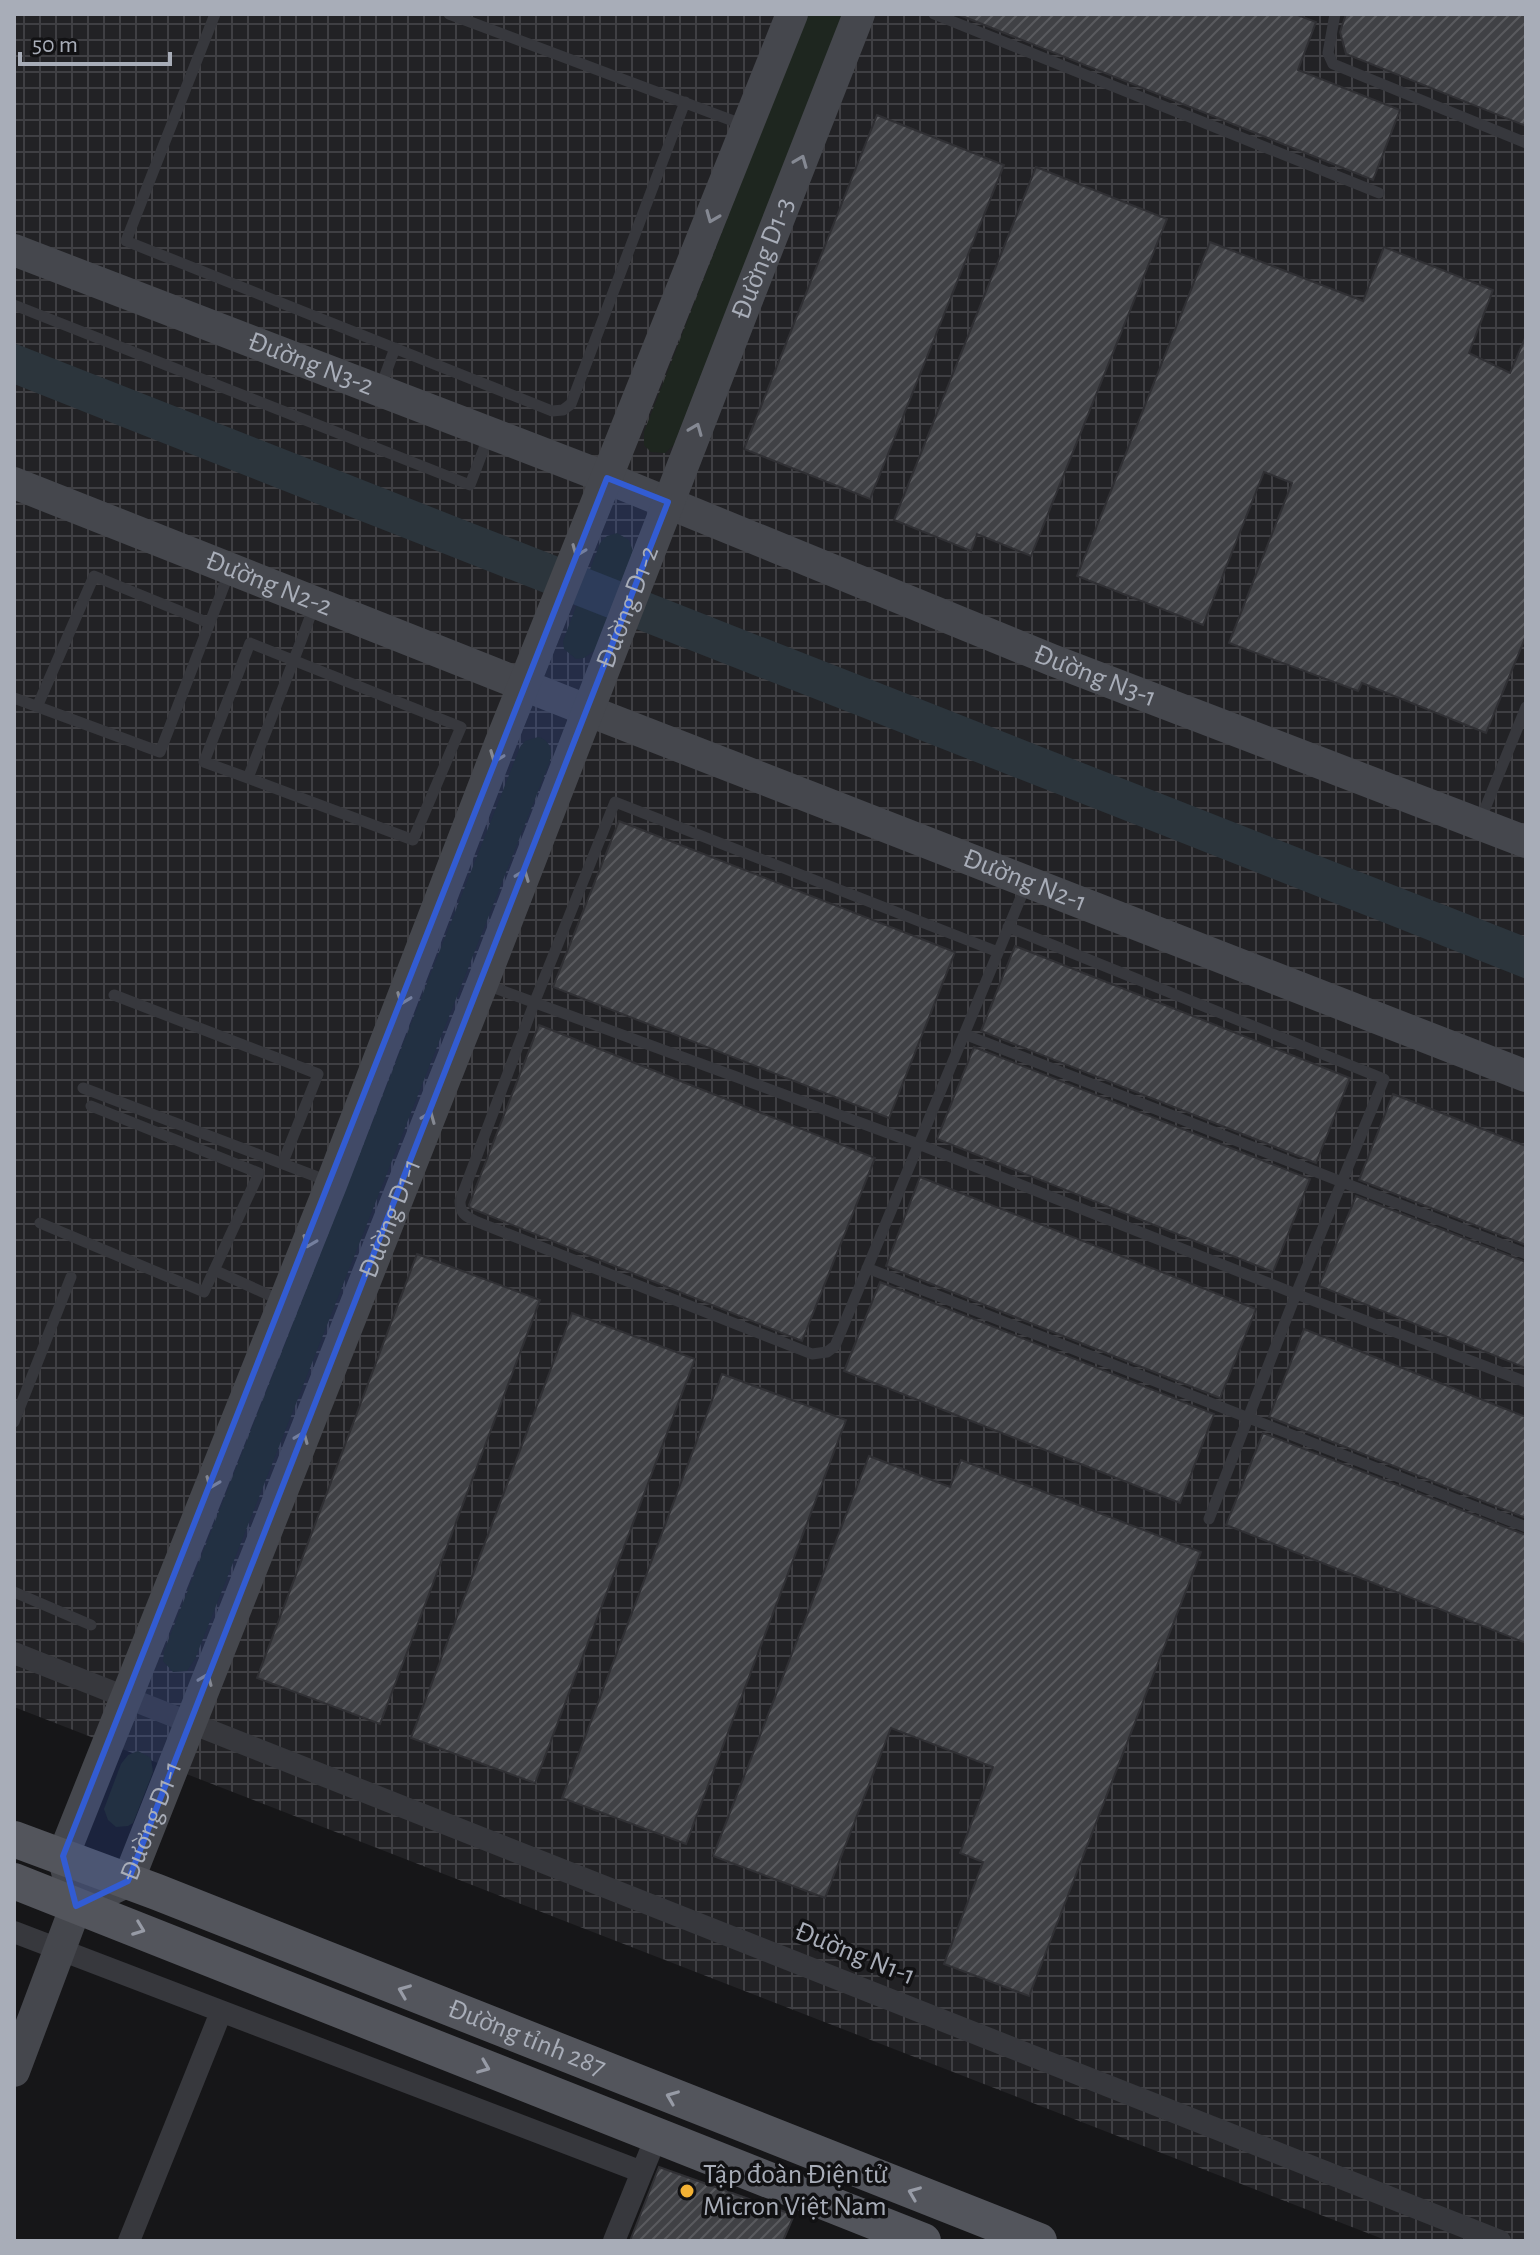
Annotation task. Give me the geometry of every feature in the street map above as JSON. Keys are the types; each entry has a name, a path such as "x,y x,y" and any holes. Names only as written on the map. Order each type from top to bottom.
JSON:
{"main road":[{"name":"Đường tỉnh 287","path":"14,1839 128,1881 1039,2241"},
{"name":"Đường tỉnh 287","path":"14,1881 923,2241"},
{"path":"938,2241 950,2208"}],"street":[{"path":"63,1856 792,14"},
{"name":"Đường D1-3","path":"668,502 859,14"},
{"name":"Đường N3-2","path":"14,250 607,478"},
{"name":"Đường N3-1","path":"607,478 1052,660 1526,842"},
{"name":"Đường N2-2","path":"14,483 525,684"},
{"name":"Đường D1-2","path":"589,711 668,502"},
{"name":"Đường N2-1","path":"525,684 1526,1076"},
{"name":"Đường D1-1","path":"63,1856 76,1906 128,1881 589,711"},
{"name":"Đường N1-1","path":"14,1653 1500,2241"},
{"path":"15,2068 76,1906"},
{"path":"14,1932 642,2172"},
{"path":"129,2241 221,2012"},
{"path":"614,2241 657,2135"}],"lane":[{"path":"215,14 126,241 552,411 563,410 571,404 685,102"},
{"path":"449,14 748,126"},
{"path":"934,14 1379,193"},
{"path":"1335,14 1328,53 1333,64 1526,143"},
{"path":"14,305 470,485 489,434"},
{"path":"379,392 395,348"},
{"path":"14,698 160,752 231,568"},
{"path":"37,707 94,576 209,623"},
{"path":"248,778 316,602"},
{"path":"250,643 461,727 413,840 248,778 204,762 250,643"},
{"path":"1479,824 1526,707"},
{"path":"998,952 615,802 535,1001 460,1201 464,1215 812,1354 827,1352 835,1346 1028,881"},
{"path":"1008,927 1384,1079 1209,1519"},
{"path":"482,983 918,1144 1526,1382"},
{"path":"114,995 318,1074 283,1162"},
{"path":"964,1034 1526,1254"},
{"path":"83,1088 332,1182"},
{"path":"40,1223 204,1292 259,1173 91,1106"},
{"path":"867,1268 1526,1527"},
{"path":"214,1270 284,1302"},
{"path":"14,1422 71,1277"},
{"path":"14,1592 91,1625"}],"highlighted area":[{"path":"607,478 668,502 128,1881 76,1906 63,1856"}],"shaded area":[{"path":"14,14 1526,14 1526,2241 1388,2241 14,1707"},
{"path":"807,14 843,14 674,445 665,453 651,452 644,445 644,432"},
{"path":"14,343 1526,937 1526,979 14,384"},
{"path":"617,533 629,540 633,551 595,650 584,658 576,659 564,649 563,641 600,543 607,536"},
{"path":"538,737 550,746 550,761 195,1659 187,1671 173,1672 163,1661 164,1651 520,747 525,741"},
{"path":"138,1751 151,1758 153,1772 133,1823 116,1827 108,1820 104,1809 121,1764 128,1755"}],"building":[{"path":"957,14 1295,14 1316,22 1298,70 1400,110 1373,180"},
{"path":"1346,14 1526,14 1526,126 1346,54 1340,32"},
{"path":"877,115 1004,165 870,499 744,449"},
{"path":"1036,167 1167,219 1031,556 977,534 971,551 894,520"},
{"path":"1210,242 1363,301 1384,247 1493,290 1469,353 1510,373 1526,336 1526,636 1486,733 1362,683 1358,691 1229,643 1292,483 1264,472 1203,625 1077,576"},
{"path":"619,821 955,952 889,1118 553,987"},
{"path":"1015,946 1350,1078 1316,1163 981,1031"},
{"path":"539,1025 875,1158 802,1341 470,1208"},
{"path":"974,1047 1310,1179 1273,1272 937,1139"},
{"path":"1393,1094 1526,1146 1526,1245 1359,1180"},
{"path":"920,1177 1256,1309 1220,1398 886,1266"},
{"path":"1356,1196 1526,1262 1526,1368 1319,1286"},
{"path":"417,1254 540,1300 380,1724 257,1678"},
{"path":"880,1282 1214,1414 1180,1503 844,1371"},
{"path":"572,1313 695,1359 535,1783 411,1738"},
{"path":"1304,1329 1526,1417 1526,1518 1269,1417"},
{"path":"722,1374 846,1420 686,1844 562,1798"},
{"path":"1263,1433 1526,1535 1526,1643 1226,1525"},
{"path":"869,1456 950,1487 961,1460 1201,1552 1029,1996 944,1964 983,1862 960,1853 993,1767 891,1728 825,1898 713,1856"},
{"name":"Tập đoàn Điện tử Micron Việt Nam","path":"659,2167 794,2215 783,2241 630,2241"}],"place":[{"name":"Tập đoàn Điện tử Micron Việt Nam","path":"687,2191"}]}
